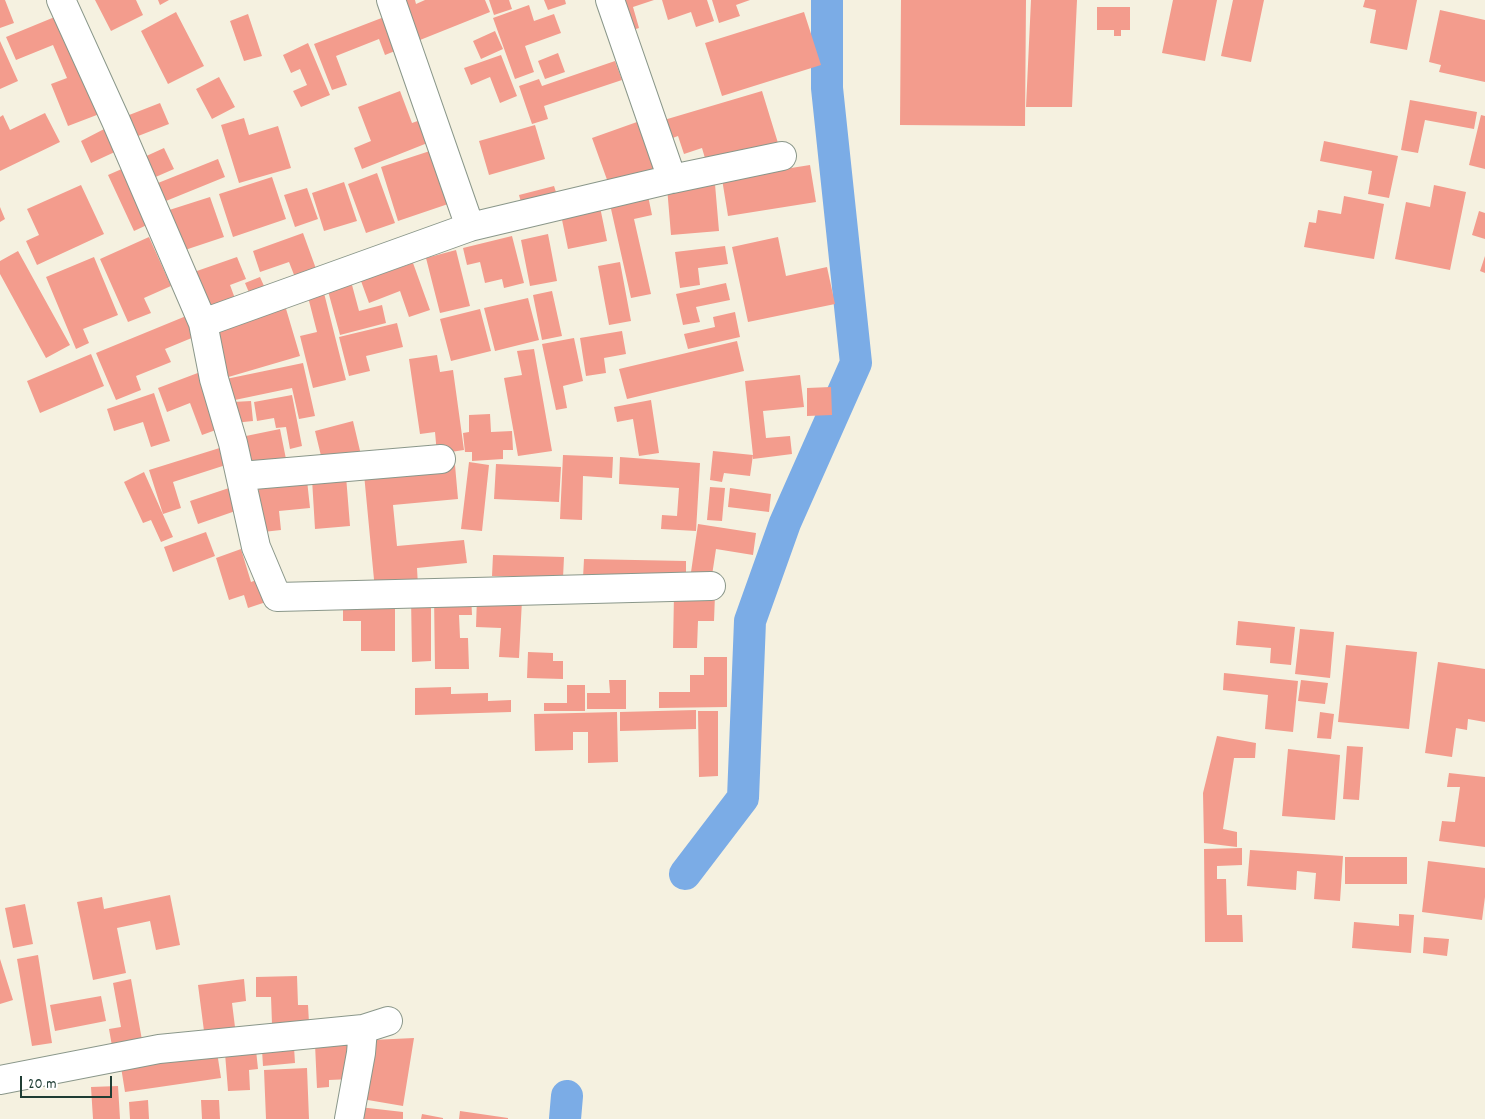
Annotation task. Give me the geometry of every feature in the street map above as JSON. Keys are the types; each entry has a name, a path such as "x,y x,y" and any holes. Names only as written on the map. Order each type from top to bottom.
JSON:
{"street":[{"path":"61,0 116,121 203,323 214,379 233,443 256,547 277,597 711,586"},
{"path":"391,0 470,227"},
{"path":"610,0 672,179"},
{"path":"203,323 470,227 672,179 782,156"},
{"path":"241,476 441,459"},
{"path":"0,1080 159,1049 376,1025 361,1053 349,1119"}],"building":[{"path":"0,0 5,0 14,23 0,28"},
{"path":"95,0 136,0 143,15 111,31"},
{"path":"158,0 169,0 160,5"},
{"path":"398,0 415,0 416,4 425,0 485,0 490,12 415,42"},
{"path":"489,0 509,0 512,9 494,15"},
{"path":"544,0 565,0 566,4 548,10"},
{"path":"613,0 654,0 633,7 639,28 623,33"},
{"path":"662,0 707,0 714,21 696,27 691,12 668,20"},
{"path":"712,0 750,0 736,5 740,16 719,23"},
{"path":"901,0 1026,0 1025,126 900,125"},
{"path":"1031,0 1077,0 1072,107 1026,107"},
{"path":"1173,0 1217,0 1205,61 1162,53"},
{"path":"1233,0 1264,0 1251,62 1221,56"},
{"path":"1365,0 1417,0 1407,50 1370,43 1376,10 1363,7"},
{"path":"529,5 534,21 554,14 561,33 525,46 534,72 515,79 493,18"},
{"path":"1097,7 1130,7 1130,30 1121,30 1121,36 1114,36 1114,30 1097,30"},
{"path":"1440,10 1485,20 1485,82 1439,72 1441,65 1429,62"},
{"path":"176,12 204,66 168,84 141,31"},
{"path":"804,12 821,65 722,96 705,43"},
{"path":"62,14 102,113 68,126 51,84 67,78 53,45 16,60 6,37"},
{"path":"248,14 262,56 244,61 230,21"},
{"path":"392,14 405,47 385,55 379,39 336,56 347,85 332,90 314,44"},
{"path":"495,31 503,49 481,59 473,41"},
{"path":"0,41 18,81 0,89"},
{"path":"308,43 330,95 301,107 293,91 307,85 300,69 291,73 283,55"},
{"path":"558,53 565,72 545,79 538,61"},
{"path":"501,55 517,96 500,103 490,77 471,85 464,68"},
{"path":"615,61 622,80 544,106 548,119 532,124 519,86 539,79 542,86"},
{"path":"219,77 235,107 212,119 196,89"},
{"path":"400,91 412,123 426,118 435,140 362,169 354,148 371,141 358,107"},
{"path":"762,91 778,143 707,165 702,148 684,154 678,136 670,139 664,120"},
{"path":"1410,100 1477,112 1474,129 1425,120 1418,153 1401,150"},
{"path":"160,103 169,124 133,138 124,117"},
{"path":"45,113 60,142 0,171 0,117 3,115 10,130"},
{"path":"1481,115 1485,116 1485,169 1469,165"},
{"path":"244,118 249,135 278,126 291,168 239,183 221,125"},
{"path":"637,122 655,172 610,188 592,138"},
{"path":"535,125 545,159 489,175 479,141"},
{"path":"108,127 119,150 91,163 81,141"},
{"path":"1324,141 1398,156 1389,198 1368,194 1372,171 1320,161"},
{"path":"164,148 174,169 151,179 142,158"},
{"path":"436,149 454,202 398,221 381,167"},
{"path":"218,159 225,177 161,203 153,185"},
{"path":"810,165 816,202 728,216 722,179"},
{"path":"124,168 149,224 134,231 108,175"},
{"path":"377,173 395,223 366,233 348,184"},
{"path":"272,177 286,219 233,237 219,194"},
{"path":"344,182 357,221 324,231 312,193"},
{"path":"715,184 719,231 671,235 667,187"},
{"path":"81,185 104,234 37,265 26,241 39,235 27,209"},
{"path":"1434,185 1466,192 1450,270 1395,259 1406,202 1430,207"},
{"path":"554,186 560,204 524,213 519,195"},
{"path":"307,188 318,219 295,227 284,195"},
{"path":"647,191 652,215 634,219 651,294 631,298 609,200"},
{"path":"1344,196 1384,204 1374,259 1304,247 1309,222 1316,223 1318,210 1341,214"},
{"path":"210,197 224,237 176,253 163,212"},
{"path":"0,207 5,219 0,222"},
{"path":"600,207 607,241 568,249 561,215"},
{"path":"1479,211 1485,213 1485,239 1472,235"},
{"path":"303,233 319,277 298,285 289,262 260,272 253,251"},
{"path":"548,234 557,281 530,286 521,240"},
{"path":"512,236 524,283 504,288 502,279 485,283 480,262 467,265 463,248"},
{"path":"149,237 171,286 144,298 151,313 128,322 100,259"},
{"path":"778,237 786,276 827,267 835,304 748,322 732,247"},
{"path":"725,246 728,264 698,268 700,285 680,288 675,252"},
{"path":"456,250 470,306 440,313 426,258"},
{"path":"18,251 70,345 46,358 0,274 0,261"},
{"path":"1485,256 1485,273 1480,271"},
{"path":"94,257 118,315 83,329 89,343 76,349 46,277"},
{"path":"237,257 246,279 230,285 237,304 210,314 194,272"},
{"path":"620,262 631,321 609,325 598,266"},
{"path":"413,263 430,310 409,317 400,291 369,303 361,281"},
{"path":"260,277 268,295 253,302 245,283"},
{"path":"726,283 730,300 696,307 700,322 683,325 676,294"},
{"path":"352,285 359,311 382,305 386,323 340,335 328,291"},
{"path":"552,291 562,336 542,340 533,295"},
{"path":"324,293 346,380 313,388 300,336 317,332 308,297"},
{"path":"528,298 539,340 495,351 484,308"},
{"path":"284,302 300,356 225,378 209,324"},
{"path":"480,309 491,351 451,361 440,319"},
{"path":"735,312 740,337 688,349 684,334 715,327 713,317"},
{"path":"191,314 199,335 165,349 171,362 136,376 141,390 116,400 96,353"},
{"path":"397,323 403,347 366,356 370,371 349,376 339,337"},
{"path":"622,331 626,354 604,358 606,373 586,376 580,338"},
{"path":"574,338 583,381 563,386 567,408 556,410 542,344"},
{"path":"737,341 744,371 627,399 619,369"},
{"path":"534,349 552,451 518,456 504,378 522,375 517,351"},
{"path":"91,354 104,386 40,413 27,381"},
{"path":"437,355 440,372 453,370 464,450 437,454 435,432 420,434 409,359"},
{"path":"303,363 315,416 299,419 292,388 230,401 226,379"},
{"path":"203,371 224,427 202,435 190,403 167,412 158,388"},
{"path":"800,375 804,407 763,411 766,438 790,436 792,454 753,459 745,381"},
{"path":"831,387 832,415 807,416 807,388"},
{"path":"154,393 170,441 151,447 143,422 114,431 107,409"},
{"path":"292,395 302,446 290,449 286,427 276,428 274,418 257,421 254,402"},
{"path":"651,400 659,453 639,456 633,419 617,422 614,407"},
{"path":"251,401 253,421 234,423 233,402"},
{"path":"490,414 491,432 512,431 513,450 503,450 503,459 472,461 472,452 465,452 463,433 469,432 469,415"},
{"path":"353,421 361,455 323,464 315,431"},
{"path":"280,429 287,464 249,472 241,437"},
{"path":"226,446 232,463 173,482 181,508 163,514 149,470"},
{"path":"713,451 753,455 750,476 724,473 722,482 710,480"},
{"path":"563,455 613,457 612,478 583,476 582,520 560,519"},
{"path":"620,457 700,463 696,531 661,529 662,515 677,516 679,488 619,484"},
{"path":"469,462 489,465 482,531 461,529"},
{"path":"496,464 561,467 559,502 494,499"},
{"path":"455,465 458,499 393,505 397,546 464,540 467,563 417,568 418,586 375,590 364,474"},
{"path":"144,472 173,537 161,542 151,520 143,523 124,482"},
{"path":"346,476 350,526 315,529 312,479"},
{"path":"307,480 310,508 279,511 281,530 263,532 258,485"},
{"path":"235,486 244,508 198,524 190,501"},
{"path":"710,487 725,488 722,521 707,520"},
{"path":"730,488 771,494 769,512 728,507"},
{"path":"698,524 756,533 753,555 716,549 711,582 690,579"},
{"path":"206,532 215,556 173,572 164,547"},
{"path":"241,549 251,582 265,577 272,600 248,608 244,595 229,600 216,558"},
{"path":"493,555 564,557 563,578 492,576"},
{"path":"584,559 686,561 686,579 583,578"},
{"path":"471,594 472,615 459,615 460,638 468,638 469,669 435,669 434,595"},
{"path":"674,594 715,595 714,621 698,621 697,648 673,648"},
{"path":"411,596 431,596 431,661 412,662"},
{"path":"477,597 522,600 519,658 499,657 501,628 476,627"},
{"path":"343,599 395,599 395,651 361,651 361,621 343,621"},
{"path":"1238,621 1295,627 1291,665 1270,663 1271,648 1236,645"},
{"path":"1300,629 1334,632 1330,678 1295,674"},
{"path":"1346,645 1417,652 1409,729 1338,722"},
{"path":"528,652 553,653 553,661 563,661 563,679 527,678"},
{"path":"704,657 727,657 727,707 659,708 659,692 690,692 690,675 704,675"},
{"path":"1438,662 1485,669 1485,722 1468,719 1467,730 1456,728 1452,757 1425,753"},
{"path":"1224,673 1298,681 1293,732 1265,729 1268,695 1223,690"},
{"path":"609,680 626,680 626,709 587,709 587,693 610,693"},
{"path":"1301,680 1328,683 1325,704 1298,701"},
{"path":"567,685 585,685 585,711 544,711 544,703 567,703"},
{"path":"451,687 451,694 488,693 488,701 511,700 511,712 415,715 415,688"},
{"path":"696,710 696,729 620,731 620,712"},
{"path":"698,711 718,711 718,776 699,777"},
{"path":"617,712 618,762 588,763 588,732 573,732 573,750 535,751 534,714"},
{"path":"1320,712 1334,714 1331,739 1317,738"},
{"path":"1217,736 1256,743 1255,758 1234,758 1223,829 1237,832 1237,847 1204,843 1203,793"},
{"path":"1347,746 1363,747 1359,800 1343,799"},
{"path":"1288,749 1340,755 1335,820 1282,816"},
{"path":"1449,773 1485,777 1485,847 1439,841 1442,821 1455,822 1460,787 1447,787"},
{"path":"1242,848 1242,865 1217,866 1217,879 1226,879 1227,915 1242,915 1243,942 1205,942 1204,849"},
{"path":"1250,850 1343,856 1340,901 1314,899 1316,873 1297,871 1296,890 1247,886"},
{"path":"1345,857 1407,857 1407,884 1345,884"},
{"path":"1428,861 1485,868 1485,897 1482,920 1422,912"},
{"path":"170,895 180,945 156,950 150,921 117,928 126,973 93,980 77,902 102,897 104,909"},
{"path":"25,904 33,944 13,948 5,908"},
{"path":"1399,914 1414,915 1411,953 1352,948 1354,922 1399,926"},
{"path":"1424,937 1449,939 1447,956 1423,953"},
{"path":"38,955 52,1043 32,1046 17,959"},
{"path":"0,959 13,1000 0,1004"},
{"path":"297,976 298,1005 308,1005 309,1023 272,1024 271,997 256,997 256,977"},
{"path":"131,979 142,1040 112,1046 109,1029 121,1027 113,983"},
{"path":"244,979 246,1001 232,1003 235,1027 204,1031 198,985"},
{"path":"101,996 106,1021 55,1031 50,1005"},
{"path":"414,1038 403,1106 362,1099 372,1040"},
{"path":"350,1043 352,1079 329,1080 329,1087 317,1088 315,1044"},
{"path":"294,1047 295,1063 263,1066 262,1050"},
{"path":"256,1050 258,1069 249,1070 250,1090 228,1091 225,1053"},
{"path":"217,1052 221,1078 125,1092 121,1067"},
{"path":"307,1068 309,1119 266,1119 264,1070"},
{"path":"118,1086 120,1119 93,1119 91,1087"},
{"path":"148,1100 149,1119 130,1119 129,1102"},
{"path":"201,1100 219,1100 220,1119 202,1119"},
{"path":"359,1107 403,1112 403,1119 357,1119"},
{"path":"460,1111 508,1118 508,1119 459,1119"},
{"path":"422,1114 443,1118 443,1119 421,1119"}],"waterway":[{"path":"685,874 743,798 750,621 785,523 856,363 827,88 827,0"},
{"path":"565,1119 567,1096"}]}
